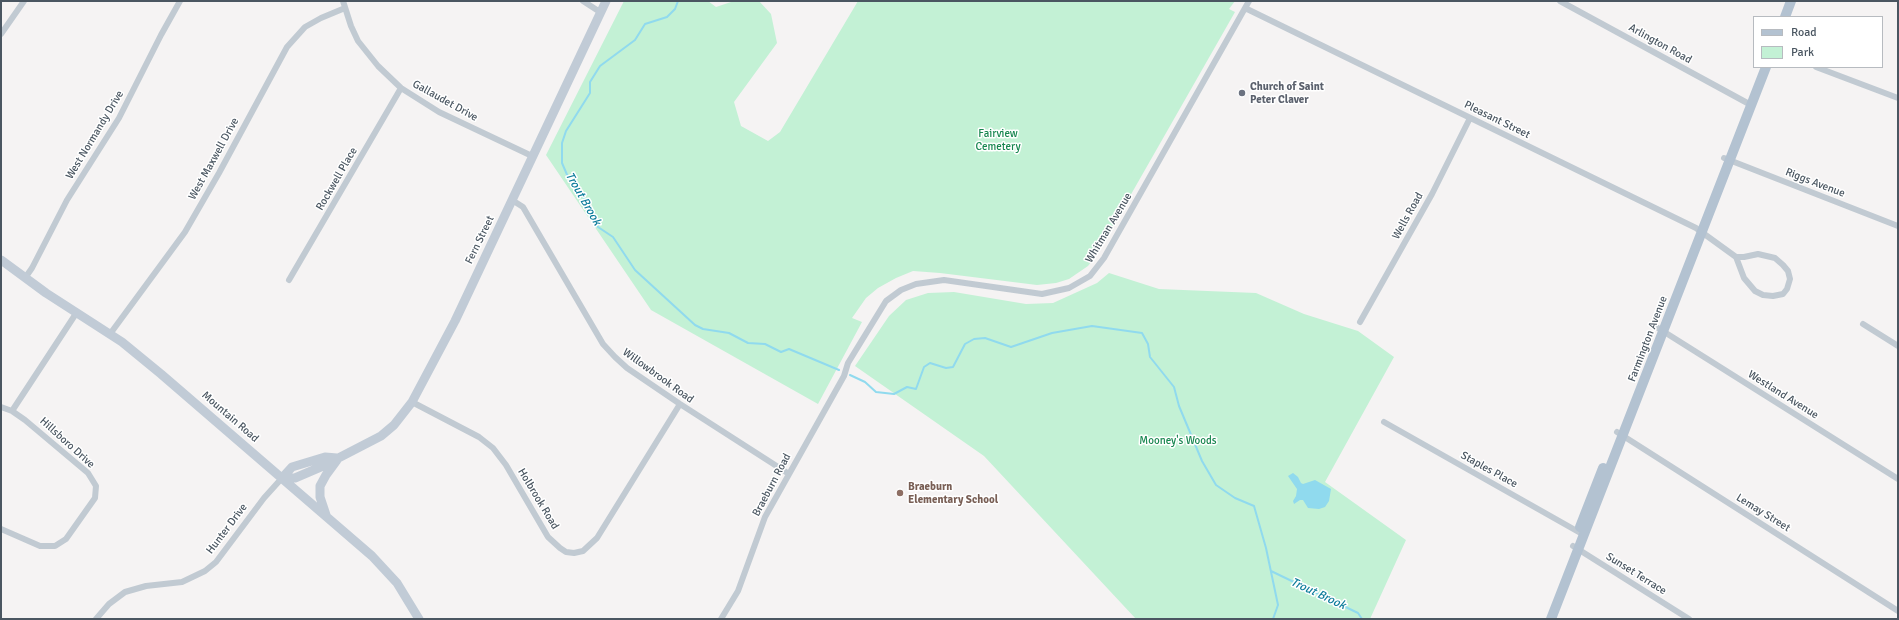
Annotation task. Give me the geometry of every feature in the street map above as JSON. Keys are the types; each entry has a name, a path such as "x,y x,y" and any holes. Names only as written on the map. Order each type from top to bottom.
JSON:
{"main road":[{"path":"1779,16 1785,1"},
{"path":"1785,16 1791,1"},
{"name":"Farmington Avenue","path":"1551,619 1581,533 1748,104 1759,68"},
{"name":"Farmington Avenue","path":"1748,104 1766,68"},
{"name":"Farmington Avenue","path":"1544,619 1576,548"}],"street":[{"path":"1,34 24,1"},
{"name":"West Normandy Drive","path":"25,278 67,200 119,118 160,35 180,1"},
{"path":"583,1 600,12"},
{"name":"Fern Street","path":"282,478 292,467 325,457 338,458 381,436 394,426 412,402 439,353 606,1"},
{"name":"Whitman Avenue","path":"848,363 886,301 902,290 916,284 944,280 1042,294 1069,288 1090,276 1104,258 1249,1"},
{"name":"Arlington Road","path":"1560,1 1748,104"},
{"name":"Gallaudet Drive","path":"344,4 351,26 358,41 378,66 401,88 439,112 532,156"},
{"name":"West Maxwell Drive","path":"110,334 185,232 219,173 282,55 292,40 313,22 344,4"},
{"name":"Pleasant Street","path":"1245,8 1699,230 1736,257"},
{"path":"1819,68 1898,98"},
{"name":"Rockwell Place","path":"289,280 401,88"},
{"name":"Wells Road","path":"1360,322 1432,194 1470,118"},
{"name":"Riggs Avenue","path":"1727,159 1898,226"},
{"name":"Willowbrook Road","path":"512,200 523,207 603,344 627,368 789,474"},
{"path":"1761,254 1778,260 1783,265 1789,276 1790,283 1787,289 1783,294 1773,296 1763,295 1755,291 1744,278 1736,257 1761,254"},
{"name":"Mountain Road","path":"1,260 25,278 142,357 326,516 386,570 405,594 419,619"},
{"path":"12,411 76,312"},
{"path":"1863,324 1898,346"},
{"name":"Westland Avenue","path":"1660,329 1898,479"},
{"name":"Braeburn Road","path":"721,619 738,591 765,517 844,376 848,363"},
{"name":"Holbrook Road","path":"412,402 479,437 493,448 506,465 548,537 566,552 574,553 583,551 597,538 680,404"},
{"name":"Hillsboro Drive","path":"1,407 12,411 25,420 88,473 96,486 95,498 66,539 55,546 40,546 1,529"},
{"name":"Staples Place","path":"1384,422 1581,533"},
{"name":"Lemay Street","path":"1620,434 1898,611"},
{"path":"326,516 320,497 320,486 338,458"},
{"name":"Hunter Drive","path":"96,619 108,604 125,592 146,586 182,582 205,571 216,562 264,498 282,478"},
{"name":"Sunset Terrace","path":"1576,548 1689,619"}],"green space":[{"name":"Fairview Cemetery","path":"624,1 708,1 716,7 734,1 759,1 771,14 777,43 734,102 741,126 768,141 780,132 858,1 1235,1 1229,9 1235,12 1097,254 1088,266 1069,279 1056,283 1037,285 913,271 896,278 878,288 866,298 852,318 862,322 818,404 651,310 546,155"},
{"name":"Mooney's Woods","path":"1109,273 1159,289 1256,293 1304,314 1358,331 1394,357 1325,482 1406,540 1370,619 1136,619 984,456 855,366 889,316 906,300 928,293 954,292 1026,304 1053,303 1097,283"}],"water":[{"path":"1293,473 1303,484 1315,480 1331,489 1329,501 1325,507 1319,509 1308,508 1303,500 1300,500 1294,504 1293,501 1296,496 1297,489 1288,476"}],"waterway":[{"name":"Trout Brook","path":"678,1 675,9 667,17 645,24 635,40 600,66 590,82 590,93 566,131 562,143 562,163 568,177 587,202 587,208 598,227 613,237 635,270 695,325 703,329 729,333 748,343 765,344 781,352 789,349 839,370"},
{"name":"Trout Brook","path":"850,375 865,382 876,392 894,394 907,387 916,389 924,367 930,363 946,368 953,367 965,344 974,339 985,338 1011,347 1052,333 1092,326 1142,333 1148,344 1150,357 1174,387 1179,406 1202,461 1216,485 1235,498 1254,506 1266,548 1278,605 1273,619"},
{"name":"Trout Brook","path":"1271,571 1358,613 1362,619"}],"place":[{"name":"Church of Saint Peter Claver","path":"1242,93"},
{"name":"Braeburn Elementary School","path":"900,493"}]}
